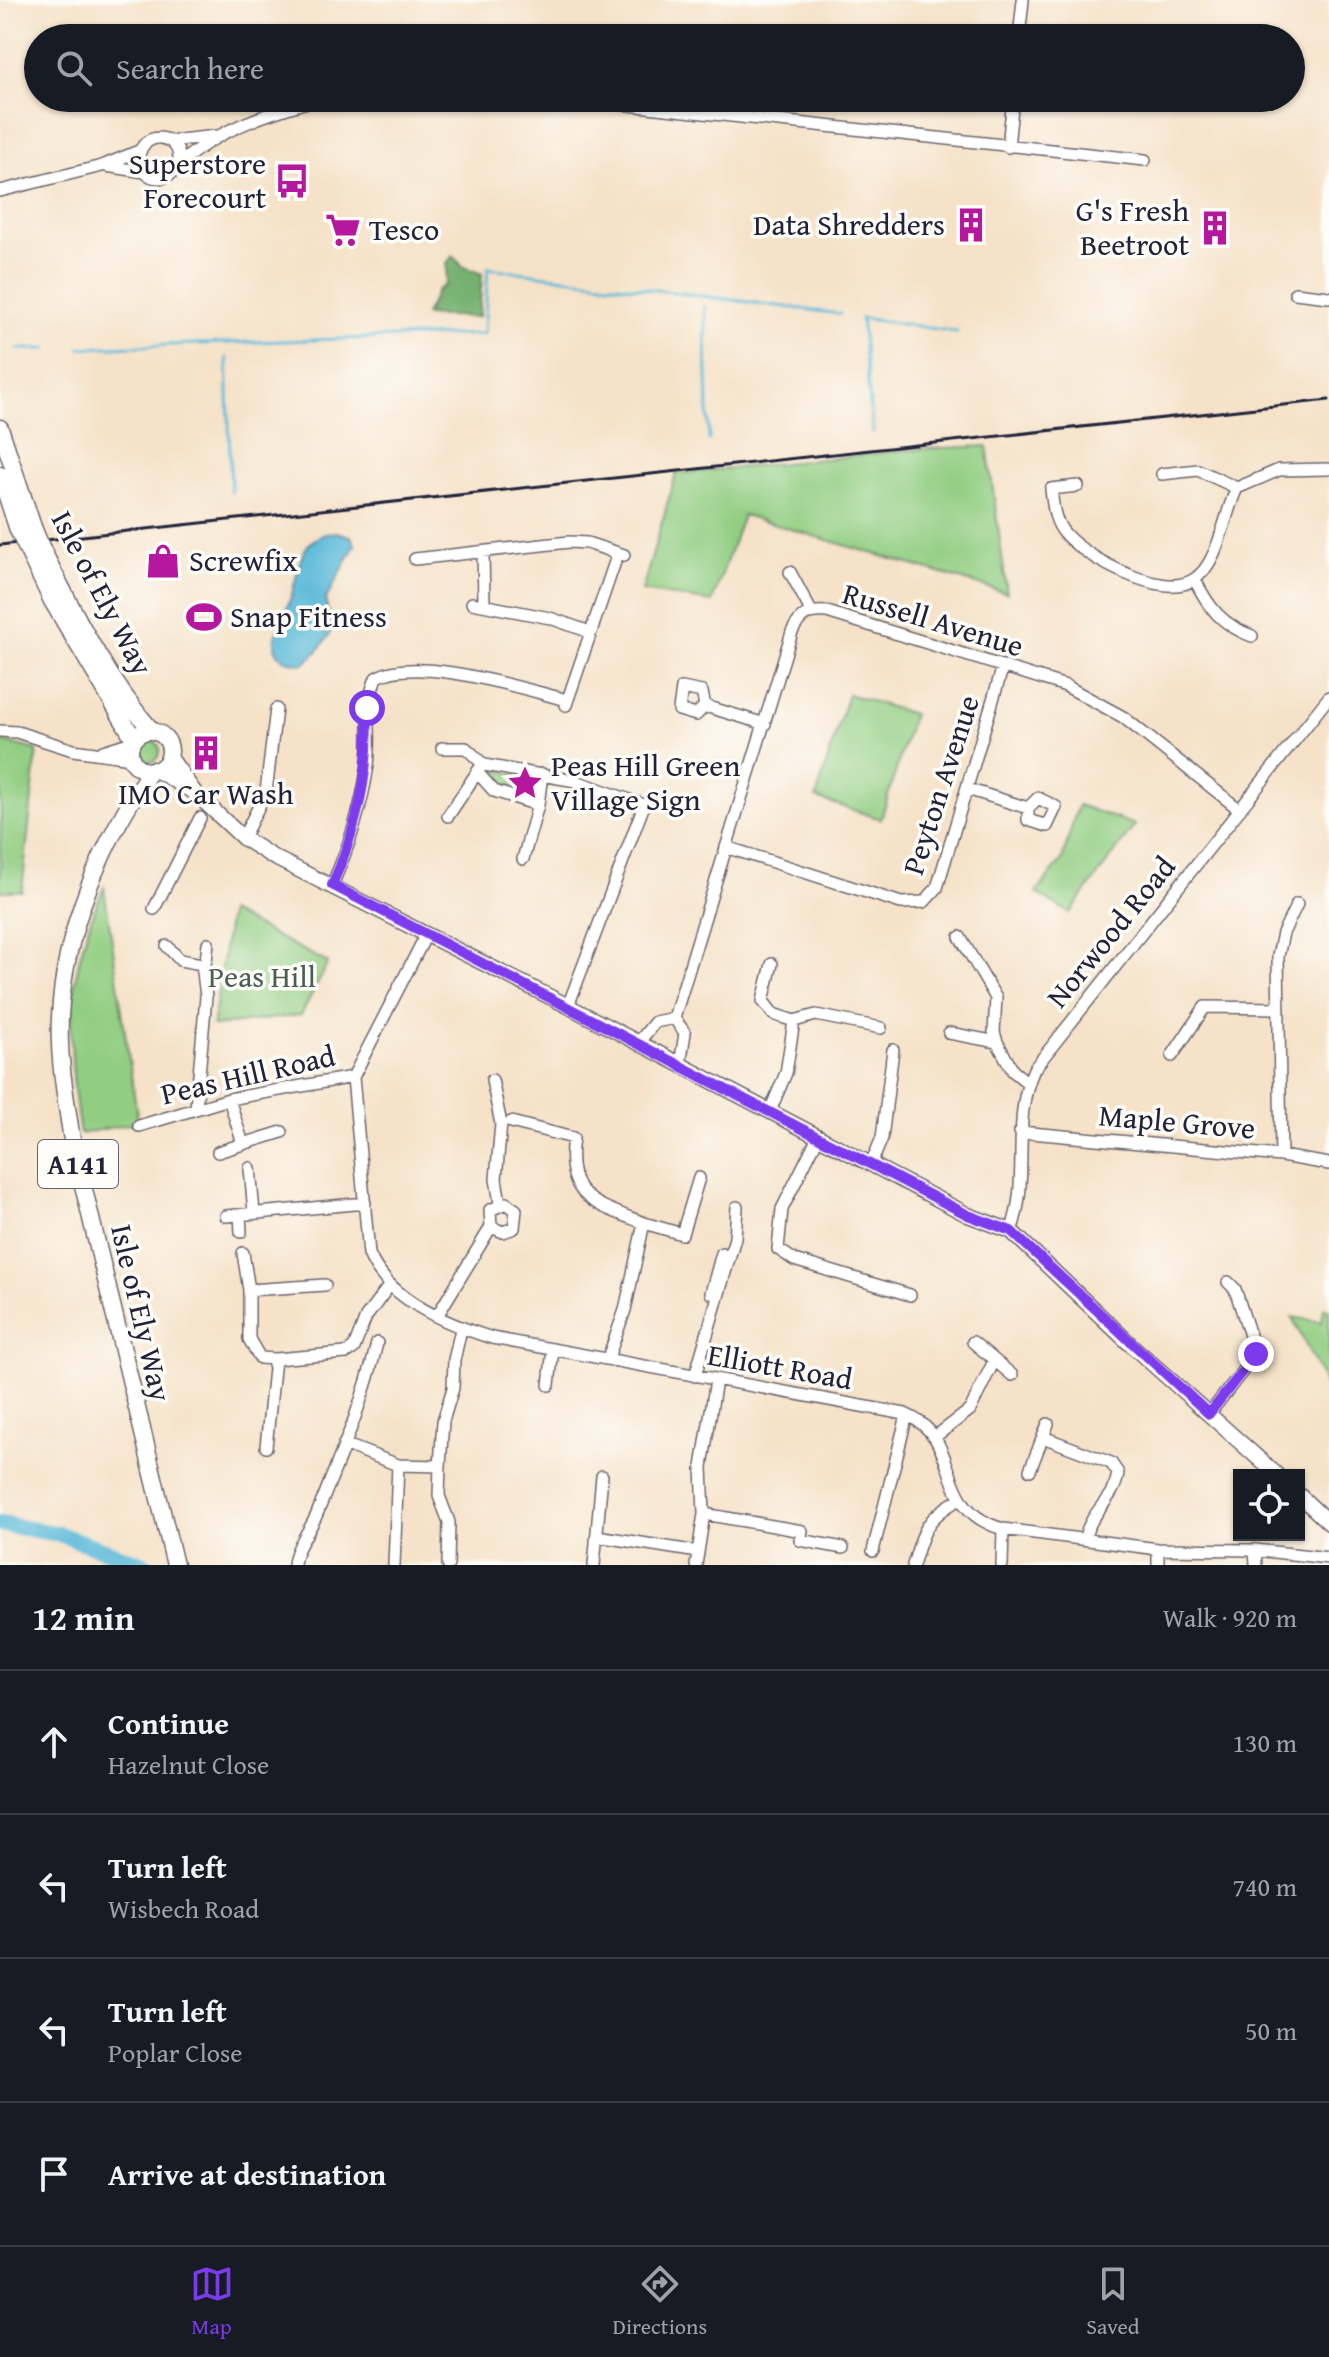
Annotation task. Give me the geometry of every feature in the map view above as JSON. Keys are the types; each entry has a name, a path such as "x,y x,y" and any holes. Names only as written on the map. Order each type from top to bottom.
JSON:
{"highway":[{"name":"Isle of Ely Way","path":"0,428 26,528"},
{"name":"Isle of Ely Way","path":"0,475 26,528 52,601 140,758 132,797 88,889 71,948 60,1016 62,1077 75,1155 175,1565"},
{"name":"Isle of Ely Way","path":"35,550 115,683 152,731 167,741 169,756"},
{"path":"140,758 142,732 152,731"},
{"name":"A141","path":"140,758 169,756"}],"main road":[{"path":"169,756 195,793"},
{"path":"140,758 195,793 243,838 991,1227 1011,1231 1270,1469"},
{"path":"1305,1501 1329,1523"}],"street":[{"path":"1020,24 1023,0"},
{"path":"141,150 140,164 145,172 154,178 166,177 226,134 276,112"},
{"path":"690,112 1145,160"},
{"path":"1008,147 1012,112"},
{"path":"0,191 102,166 141,150 151,140 170,141 226,134"},
{"path":"170,141 178,152 178,166"},
{"path":"102,166 145,172"},
{"path":"1295,293 1329,297"},
{"path":"1078,486 1051,489 1060,526 1076,544 1129,575 1154,584 1173,586 1195,580 1216,551 1221,523 1237,488 1279,470 1329,469"},
{"path":"1162,474 1198,470 1237,488"},
{"path":"332,885 352,839 367,768 367,708 376,678 402,669 476,677 566,703 621,554 587,543 569,542 415,559"},
{"path":"483,552 478,603 590,632"},
{"path":"790,572 811,611"},
{"path":"1195,580 1208,605 1222,620 1252,636"},
{"name":"Russell Avenue","path":"674,1018 792,632 799,617 811,611 827,612 1066,686 1123,717 1240,810"},
{"name":"Peyton Avenue","path":"726,847 901,903 924,902 937,888 1003,666"},
{"name":"Norwood Road","path":"1011,1231 1018,1211 1020,1132 1028,1083 1050,1046 1329,697"},
{"path":"705,706 765,724"},
{"path":"243,838 266,792 276,709"},
{"path":"0,731 17,732 73,750 140,758"},
{"path":"442,748 466,748 494,791 538,805"},
{"path":"480,768 542,774 605,789 644,805 568,1006"},
{"path":"448,816 480,768"},
{"path":"523,859 538,805 542,774"},
{"path":"967,789 1028,808"},
{"path":"154,909 200,818"},
{"path":"1281,1156 1278,956 1283,933 1297,904"},
{"name":"Peas Hill Road","path":"139,1126 229,1099 353,1077 426,935"},
{"path":"960,937 996,998 994,1032 997,1042 1013,1071 1028,1083"},
{"path":"202,964 206,961 208,943"},
{"path":"167,946 180,960 202,964"},
{"path":"196,1108 206,997 202,964"},
{"path":"772,964 763,995 765,1007 773,1014 794,1021 816,1015 881,1028"},
{"path":"1172,1056 1205,1007 1279,1008"},
{"path":"638,1043 655,1022 674,1018 685,1033 686,1046 680,1065"},
{"path":"770,1111 786,1073 794,1021"},
{"path":"949,1033 997,1042"},
{"path":"871,1164 882,1138 893,1050"},
{"name":"Elliott Road","path":"353,1077 369,1254 378,1276 437,1316 461,1329 553,1349 907,1415 936,1436"},
{"path":"492,1080 501,1124 496,1179 500,1203"},
{"path":"229,1099 243,1144"},
{"path":"511,1122 573,1138 571,1178 581,1193 644,1223 682,1234 699,1178"},
{"path":"218,1152 282,1132"},
{"name":"Maple Grove","path":"1020,1132 1281,1156 1329,1164"},
{"path":"818,1137 782,1209 778,1249 794,1260 910,1295"},
{"path":"250,1168 254,1213"},
{"path":"226,1216 365,1203"},
{"path":"437,1316 491,1227 488,1215 500,1203"},
{"path":"491,1227 509,1231 517,1222 516,1210 500,1203"},
{"path":"692,1375 735,1238 737,1207"},
{"path":"240,1215 241,1232"},
{"path":"608,1358 625,1310 644,1223"},
{"path":"243,1253 249,1290 249,1339 260,1358 346,1353 354,1348 366,1317 389,1286"},
{"path":"692,1375 722,1253"},
{"path":"1209,1414 1256,1354 1235,1289 1228,1282"},
{"path":"249,1290 325,1285"},
{"path":"448,1565 449,1522 439,1496 440,1466 443,1421 453,1388 454,1360 461,1329"},
{"path":"973,1342 1012,1375"},
{"path":"294,1565 296,1553 313,1523 344,1444 377,1343"},
{"path":"549,1385 553,1349"},
{"path":"266,1447 275,1359"},
{"path":"994,1361 970,1410 936,1436 958,1500 979,1520 1003,1529 1085,1537 1158,1549 1255,1550 1329,1558"},
{"path":"597,1536 697,1559 704,1514 702,1467 716,1380"},
{"path":"873,1551 907,1415"},
{"path":"1030,1470 1048,1424"},
{"path":"1043,1437 1111,1463 1118,1473 1117,1486 1089,1519 1085,1537"},
{"path":"344,1444 398,1465 440,1466"},
{"path":"394,1565 398,1465"},
{"path":"594,1565 602,1476"},
{"path":"913,1565 927,1523 958,1500"},
{"path":"704,1514 802,1531 800,1540 843,1548"},
{"path":"1002,1565 1003,1529"},
{"path":"1158,1549 1158,1565"},
{"path":"1255,1550 1256,1565"}],"green space":[{"path":"453,256 462,266 482,274 479,317 425,315 437,291 446,284 447,263"},
{"path":"987,446 1007,593 743,515 712,602 642,591 676,474 920,449"},
{"path":"848,694 913,714 881,819 816,798"},
{"path":"149,740 157,743 160,751 157,759 149,762 141,759 138,751 141,743"},
{"path":"1,741 37,750 22,891 0,891"},
{"path":"492,769 535,778 534,799 496,786 486,774"},
{"path":"1078,805 1135,825 1070,913 1036,893 1062,860"},
{"path":"104,887 138,1122 80,1134 72,1069 72,1009 82,949"},
{"name":"Peas Hill","path":"229,912 328,963 301,1015 213,1026"},
{"path":"1324,1308 1329,1309 1329,1392 1292,1317 1322,1322"}],"water":[{"path":"336,532 351,536 355,545 326,599 332,628 330,634 303,664 288,661 279,655 275,638 291,597 302,555 314,540"}],"waterway":[{"path":"80,348 484,334 488,268 840,314"},
{"path":"705,307 709,440"},
{"path":"873,432 861,318 957,332"},
{"path":"18,349 47,349"},
{"path":"227,358 231,492"},
{"path":"0,1524 59,1534 147,1565"}],"railway":[{"path":"0,545 1329,400"}],"place":[{"name":"Superstore Forecourt","path":"292,181"},
{"name":"Data Shredders","path":"971,225"},
{"name":"G's Fresh Beetroot","path":"1215,228"},
{"name":"Tesco","path":"343,230"},
{"name":"Screwfix","path":"163,561"},
{"name":"Snap Fitness","path":"204,617"},
{"name":"IMO Car Wash","path":"206,753"},
{"name":"Peas Hill Green Village Sign","path":"525,783"}],"route":[{"path":"367,708 370,748 367,768 352,839 332,885 991,1227 1011,1231 1209,1414 1254,1362 1256,1354"}]}
